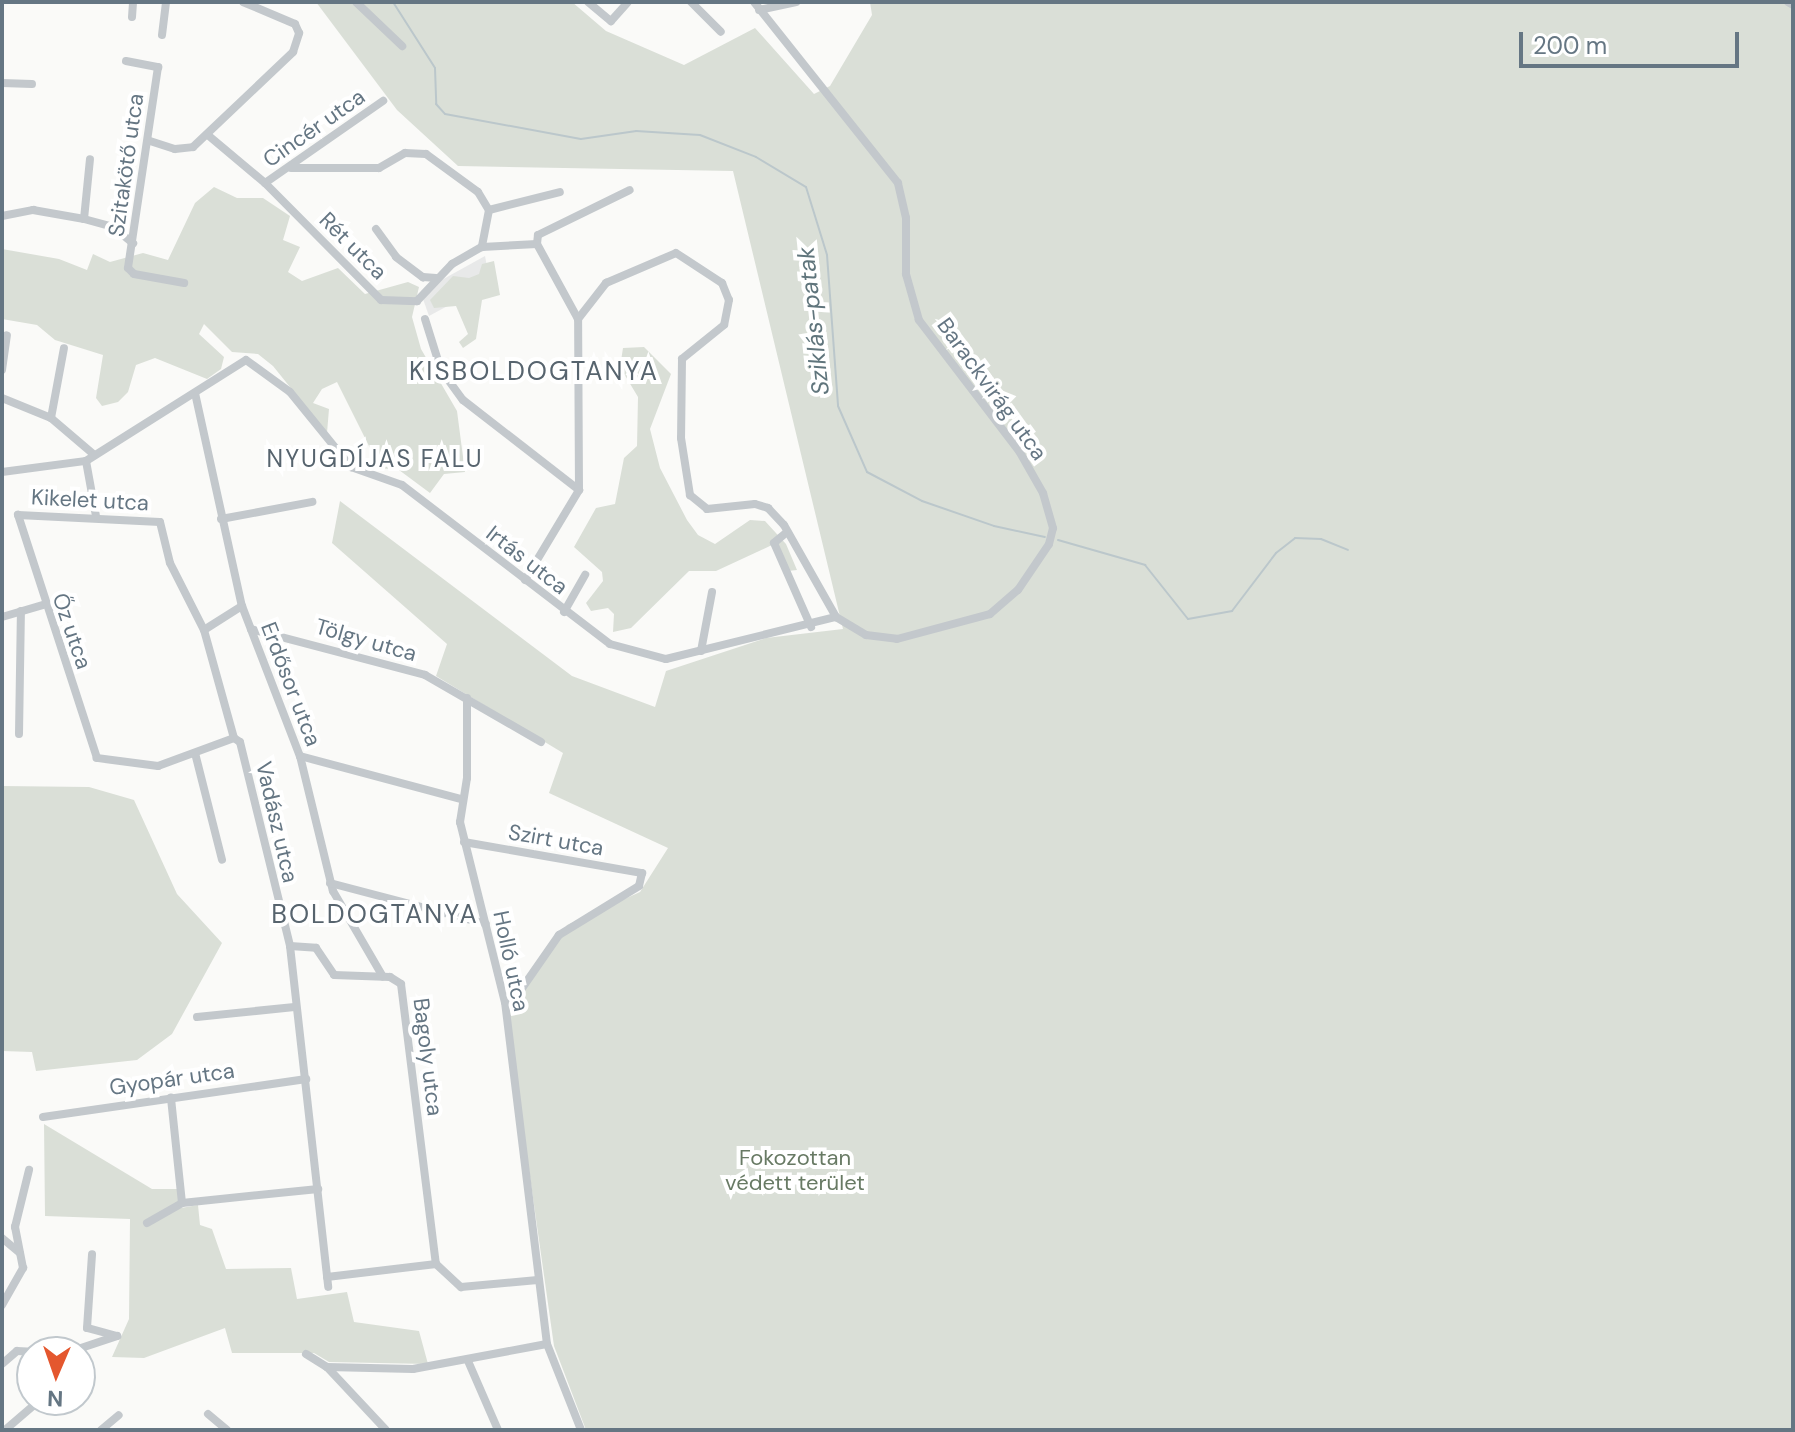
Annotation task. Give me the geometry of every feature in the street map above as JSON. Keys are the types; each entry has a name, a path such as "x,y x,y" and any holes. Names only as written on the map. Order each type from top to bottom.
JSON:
{"street":[{"path":"132,17 133,2"},
{"path":"162,35 166,2"},
{"path":"150,141 184,149 209,136 279,68 298,41 299,33 288,17 243,2"},
{"path":"356,2 402,46"},
{"path":"588,2 607,20 628,2"},
{"path":"691,2 721,32"},
{"path":"757,6 796,2"},
{"path":"1788,2 1793,5"},
{"name":"Barackvirág utca","path":"757,6 898,183 906,218 906,274 919,320 1019,451 1043,493 1053,528 1049,544 1018,590 990,614 897,639 866,635 836,617"},
{"name":"Szitakötő utca","path":"126,61 158,67 150,141 128,268 134,274 184,283"},
{"path":"2,83 32,84"},
{"name":"Cincér utca","path":"265,183 291,168 383,101"},
{"path":"209,136 265,183"},
{"path":"291,168 379,168 415,151 457,174 489,210"},
{"path":"84,219 90,159"},
{"name":"Rét utca","path":"265,183 381,300 417,301 436,278 482,247"},
{"path":"525,580 579,490 578,319 537,244 538,235 630,190"},
{"path":"489,210 560,192"},
{"path":"2,216 33,210 84,219 113,227 133,243"},
{"path":"489,210 482,247 537,244"},
{"path":"376,229 396,257 423,277 436,278"},
{"path":"578,319 606,283 669,254 685,255 722,283 729,300 724,325 682,359 681,438 690,495 707,509 755,504 768,508 787,532 836,617"},
{"path":"425,319 441,370 463,400 579,490"},
{"path":"2,370 7,335"},
{"path":"51,418 64,348"},
{"name":"Irtás utca","path":"195,393 246,360 290,392 351,467 402,485 598,637 634,652 666,659 811,627 836,617"},
{"path":"2,472 89,457 195,393"},
{"name":"Erdősor utca","path":"195,393 242,606 300,756 330,883 383,977"},
{"path":"2,398 51,418 89,457 96,516"},
{"path":"221,519 312,502"},
{"name":"Kikelet utca","path":"18,515 96,516 160,522"},
{"name":"Őz utca","path":"18,515 43,605 97,758 158,766 195,753"},
{"name":"Vadász utca","path":"160,522 170,563 204,630 234,738 240,742 290,946 294,1007 306,1079 328,1287"},
{"path":"787,532 774,543 811,627"},
{"path":"564,612 585,575"},
{"path":"701,651 712,592"},
{"path":"2,617 43,605"},
{"path":"204,630 242,606"},
{"path":"19,734 21,611"},
{"name":"Tölgy utca","path":"251,629 425,675 541,742"},
{"name":"Holló utca","path":"467,698 467,778 460,799 464,842 505,1002 547,1344 581,1430"},
{"path":"222,860 195,753 234,738"},
{"path":"300,756 460,799"},
{"name":"Szirt utca","path":"464,842 642,873 639,886 559,935 518,994 505,1002"},
{"path":"330,883 486,924"},
{"path":"290,946 316,948 334,975 383,977"},
{"name":"Bagoly utca","path":"383,977 401,984 436,1264"},
{"path":"197,1017 294,1007"},
{"name":"Gyopár utca","path":"43,1117 306,1079"},
{"path":"171,1098 182,1203"},
{"path":"2,1305 23,1268 15,1227 29,1170"},
{"path":"147,1223 182,1203 318,1189"},
{"path":"2,1238 20,1253"},
{"path":"92,1254 87,1328 114,1331 117,1339 96,1345"},
{"path":"327,1277 436,1264 461,1287 538,1280"},
{"path":"327,1367 413,1369 547,1344"},
{"path":"306,1354 327,1367 386,1430"},
{"path":"468,1361 498,1430"},
{"path":"208,1414 227,1430"},
{"path":"101,1430 119,1415"},
{"path":"5,1430 21,1416"}],"shaded area":[{"path":"485,256 490,283 429,316 423,299 438,282"}],"green space":[{"name":"Fokozottan védett terület","path":"316,2 572,2 606,31 684,65 755,28 814,94 830,86 872,15 870,2 1793,2 1793,1430 586,1430 554,1346 507,1014 567,925 640,892 668,848 549,793 563,753 436,676 447,644 332,543 340,501 572,676 655,707 666,671 766,638 843,629 733,171 458,166 397,110"},
{"path":"214,187 237,198 263,198 290,216 283,240 300,247 288,272 302,281 338,268 365,294 408,282 419,287 412,317 421,349 457,411 465,472 444,474 430,493 399,470 380,468 337,382 322,389 313,403 329,409 327,433 273,366 258,354 232,352 204,324 199,334 224,357 221,369 207,379 155,358 136,365 128,392 118,402 102,406 96,398 103,355 55,340 37,325 2,319 2,249 59,259 87,270 93,254 110,262 143,253 168,260 195,203"},
{"path":"494,261 500,295 482,300 476,339 463,348 459,342 468,334 456,306 434,308 430,300 453,276 469,278 479,274 482,264"},
{"path":"644,347 671,374 650,429 660,468 687,520 698,535 715,544 750,520 765,521 786,544 797,570 788,571 772,545 716,571 689,571 631,628 613,632 614,614 608,608 591,611 586,603 603,581 602,572 574,547 596,508 615,504 624,458 637,446 638,397 620,367 623,348"},
{"path":"2,786 89,787 134,800 177,894 222,943 172,1034 137,1060 36,1071 32,1052 2,1051"},
{"path":"44,1124 152,1189 177,1189 181,1208 198,1205 200,1225 212,1229 226,1269 291,1268 297,1299 347,1292 354,1322 419,1331 428,1364 329,1362 314,1353 232,1353 225,1328 144,1358 112,1357 129,1319 130,1219 45,1216"}],"waterway":[{"name":"Sziklás-patak","path":"393,2 435,68 436,104 445,114 581,139 636,131 700,135 756,157 806,187 827,255 838,406 867,472 922,501 994,526 1045,537"},
{"name":"Sziklás-patak","path":"1058,540 1145,565 1188,619 1232,611 1276,553 1295,538 1321,539 1348,550"}],"district":[{"name":"KISBOLDOGTANYA","path":"534,372"},
{"name":"NYUGDÍJAS FALU","path":"375,459"},
{"name":"BOLDOGTANYA","path":"375,915"}]}
